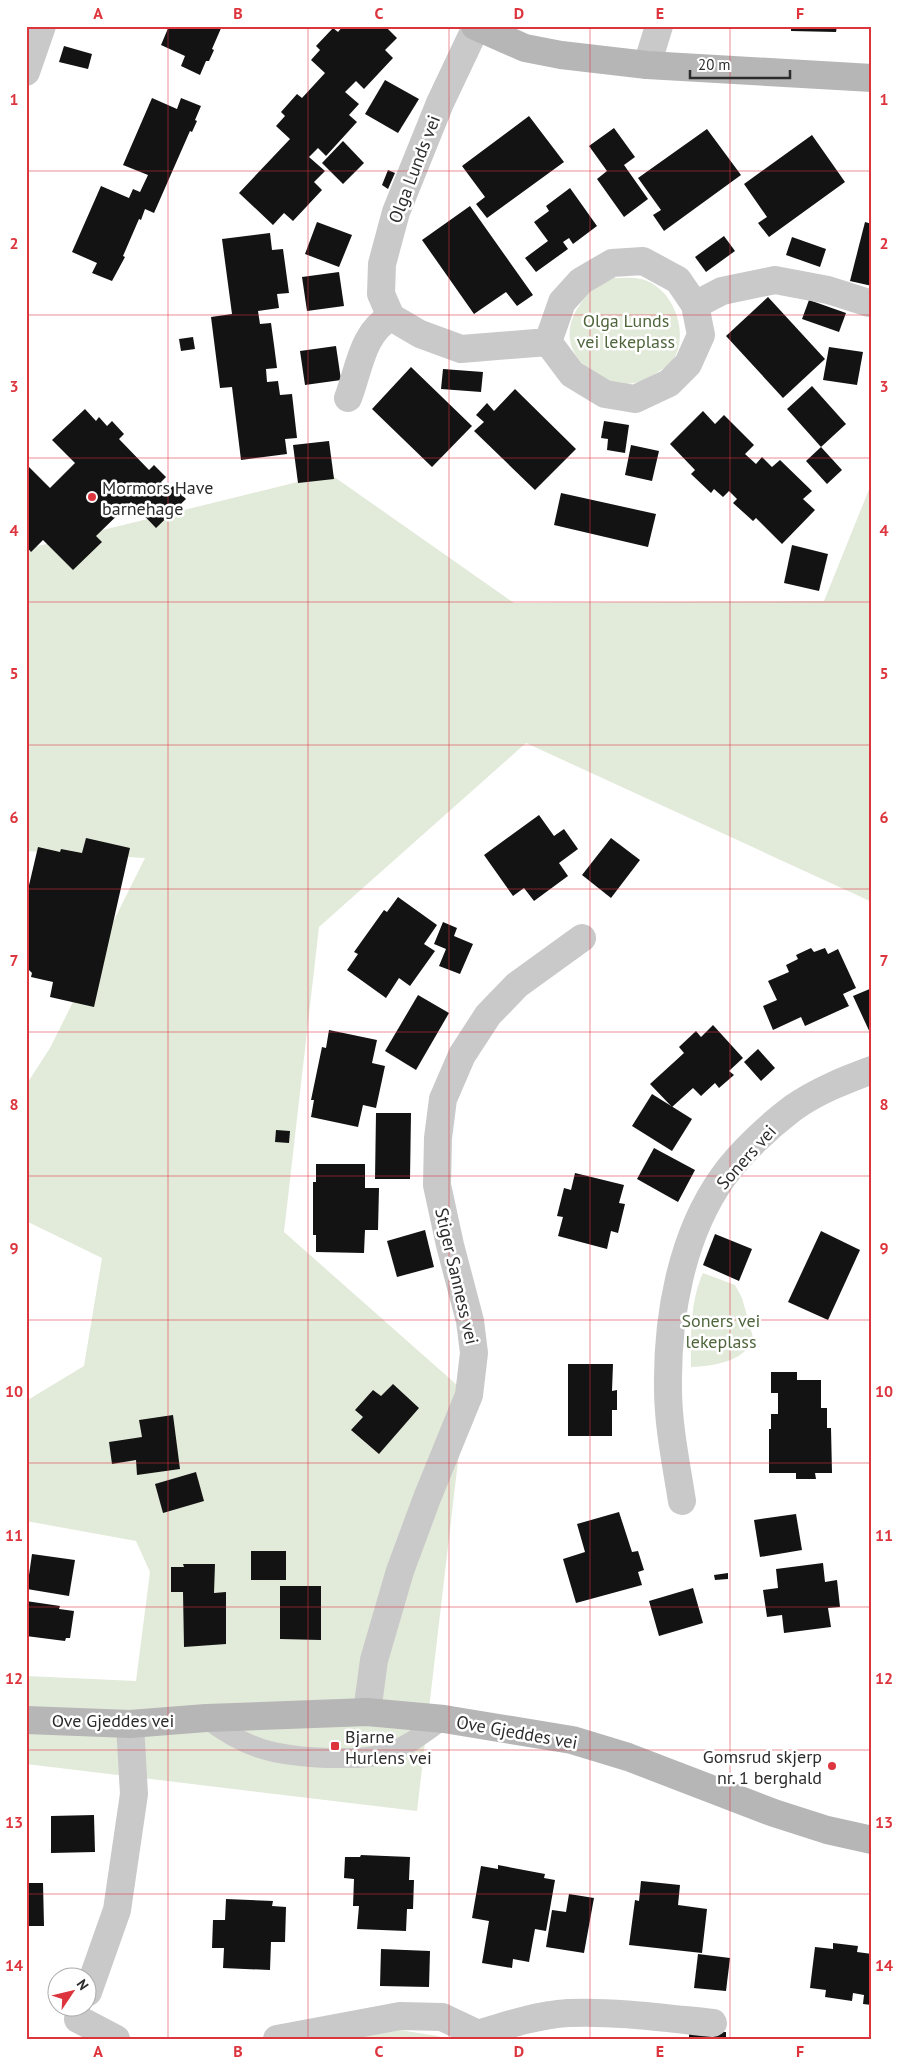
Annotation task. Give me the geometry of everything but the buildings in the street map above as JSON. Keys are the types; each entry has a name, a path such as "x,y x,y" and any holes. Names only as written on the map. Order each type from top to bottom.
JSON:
{"street":[{"path":"26,72 42,26"},
{"path":"647,66 659,26"},
{"path":"475,27 525,48 561,55 647,66 872,78"},
{"name":"Olga Lunds vei","path":"390,317 380,294 382,264 396,212 440,103 475,27"},
{"path":"644,261 678,280 695,305 701,335 688,364 669,383 635,399 605,394 572,374 548,342 562,302 581,281 612,263 644,261"},
{"path":"695,305 722,291 775,280 828,290 870,302"},
{"path":"348,398 367,340 380,323 390,317 420,334 461,349 548,342"},
{"name":"Stiger Sanness vei","path":"367,1712 374,1660 400,1571 427,1498 469,1395 474,1353 470,1321 450,1245 437,1185 438,1138 443,1099 462,1055 488,1015 517,985 582,938"},
{"name":"Soners vei","path":"682,1501 671,1430 668,1388 671,1317 697,1224 723,1177 757,1139 794,1108 827,1089 872,1070"},
{"name":"Ove Gjeddes vei","path":"26,1720 130,1724 206,1718 367,1712 444,1719 572,1740 628,1757 774,1814 828,1830 872,1840"},
{"path":"96,1968 117,1910 134,1794 130,1724"},
{"path":"277,2039 400,2016 442,2017 481,2036 523,2020 567,2013 646,2015 713,2023"},
{"path":"77,2022 116,2039"}],"lane":[{"path":"206,1718 223,1731 256,1748 280,1755 357,1759 385,1754 401,1747 444,1719"}],"green space":[{"name":"Olga Lunds vei lekeplass","path":"614,278 638,278 653,284 671,302 679,327 680,340 677,352 671,363 648,378 630,384 612,382 595,374 579,360 571,344 570,328 576,311 593,289"},
{"path":"330,474 514,603 824,601 872,482 872,902 526,743 319,927 284,1232 466,1393 417,1811 26,1764 26,1676 136,1681 150,1572 136,1541 26,1521 26,1401 84,1366 102,1258 26,1221 26,1085 50,1048 145,858 26,851 26,549"},
{"name":"Soners vei lekeplass","path":"703,1273 735,1285 742,1298 754,1341 742,1354 734,1358 718,1364 691,1367 693,1307"},
{"path":"399,2030 438,2036 445,2039 351,2039"}],"place":[{"name":"Mormors Have barnehage","path":"92,497"},
{"name":"Bjarne Hurlens vei","path":"335,1746"},
{"name":"Gomsrud skjerp nr. 1 berghald","path":"832,1766"}]}
